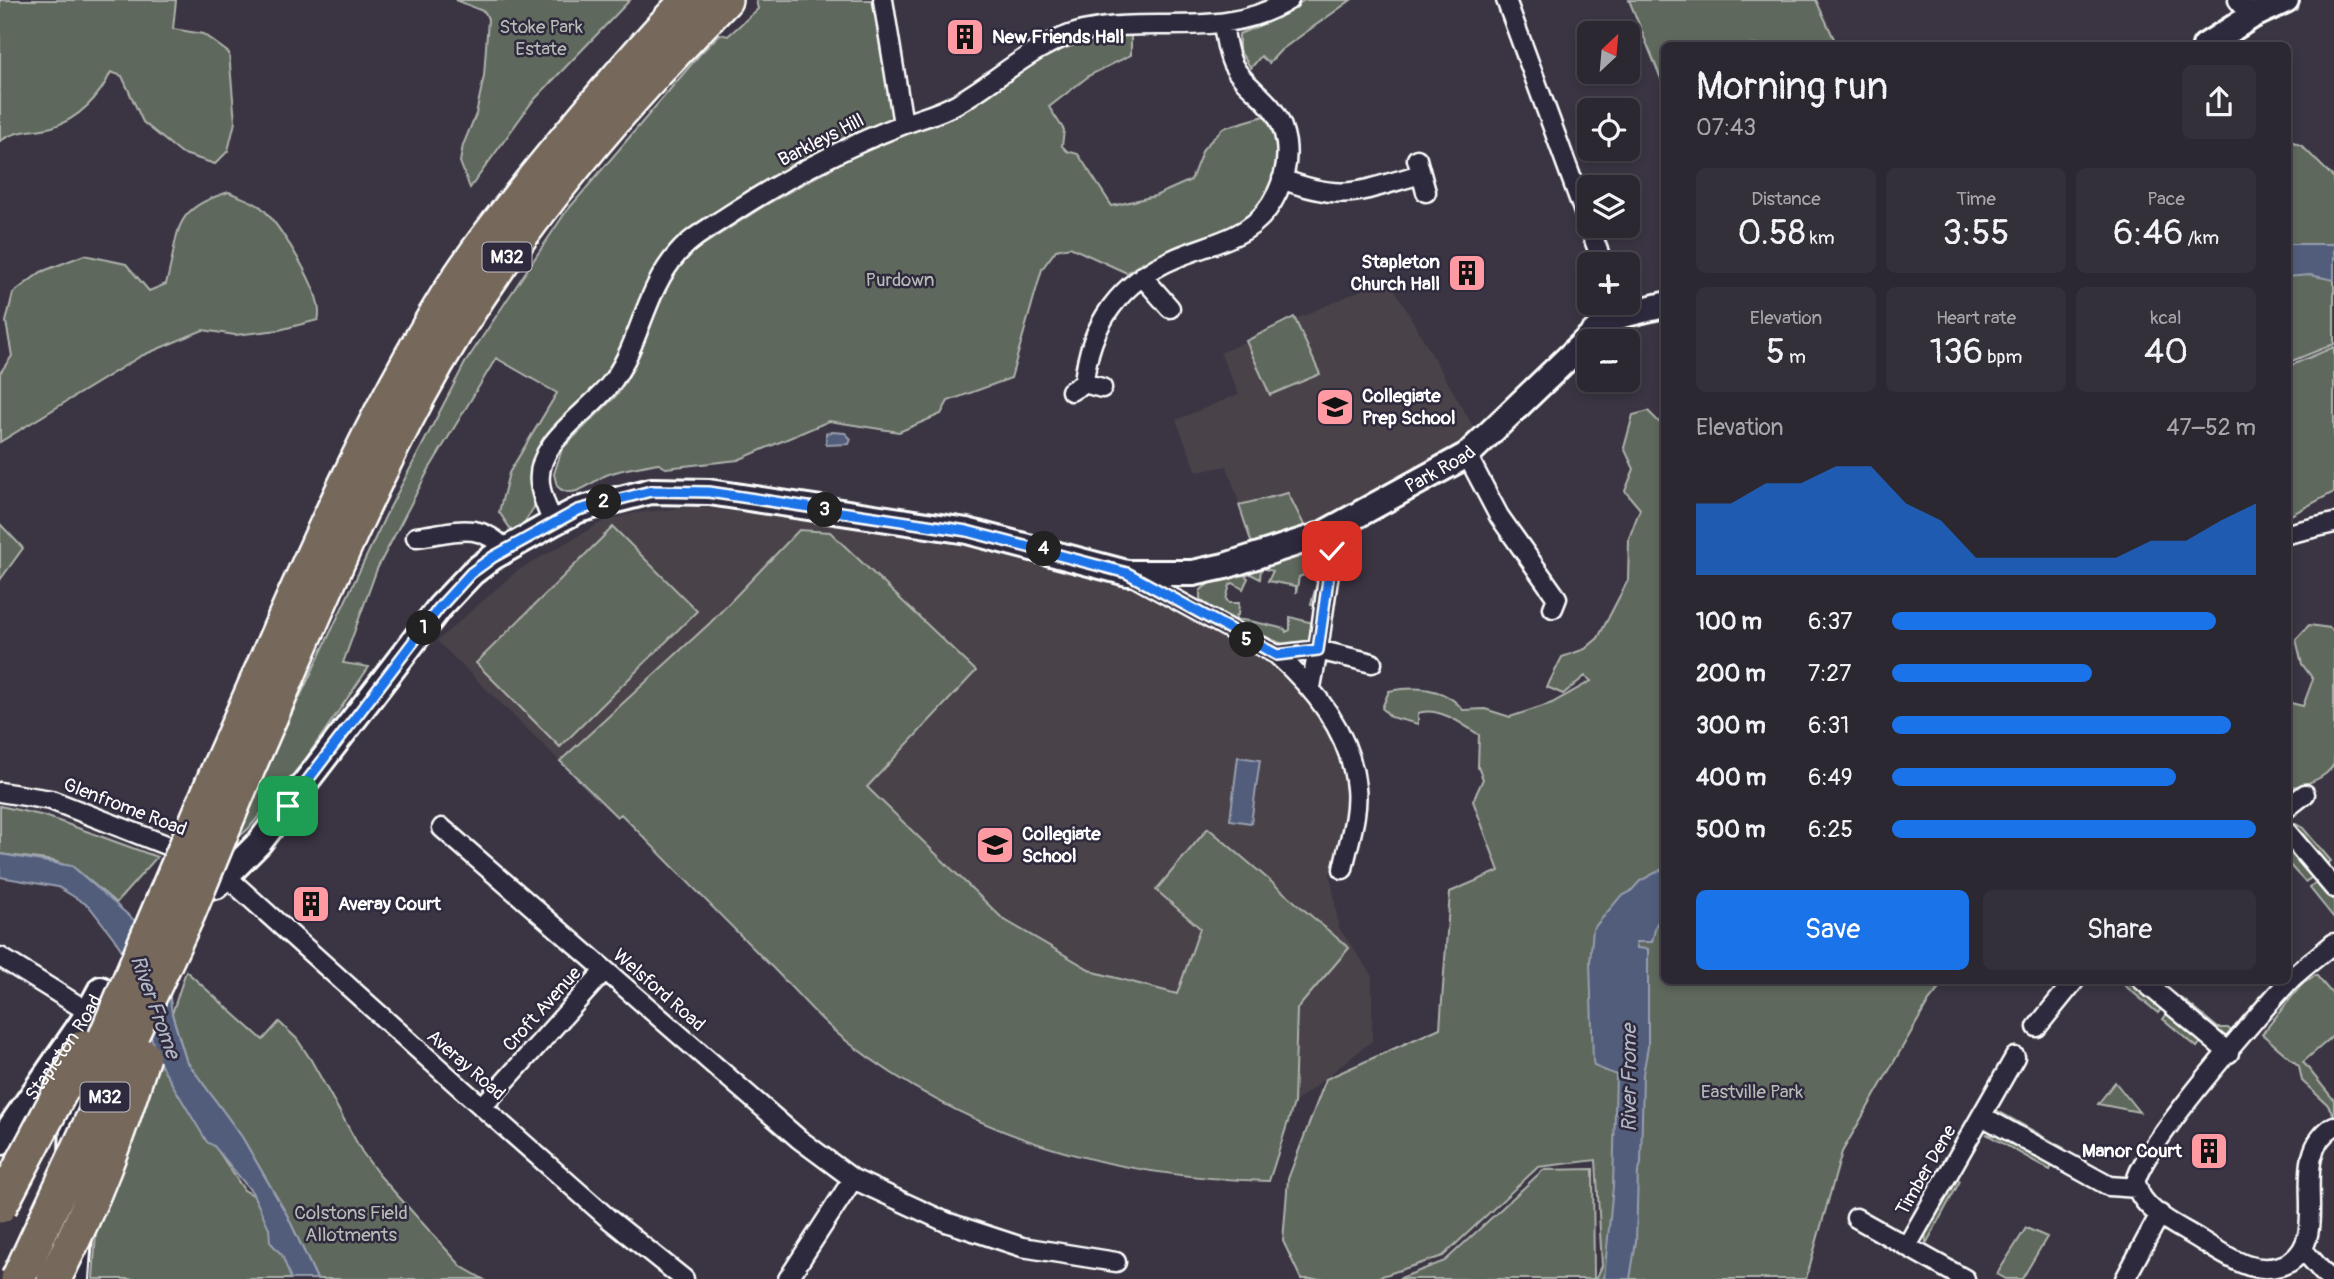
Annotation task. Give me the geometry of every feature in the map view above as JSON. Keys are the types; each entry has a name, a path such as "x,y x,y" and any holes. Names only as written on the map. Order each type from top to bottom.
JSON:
{"highway":[{"name":"M32","path":"18,1279 234,768 318,542 395,385 449,294 498,223 630,60 688,0"},
{"name":"M32","path":"234,768 344,551 412,409 468,312 587,150 652,75 725,0"},
{"name":"M32","path":"0,1206 175,907"},
{"name":"M32","path":"0,1264 175,907"},
{"name":"M32","path":"54,1279 86,1215 113,1151 175,907"}],"main road":[{"path":"2209,42 2245,8 2286,0"},
{"name":"Park Road","path":"1640,307 1661,305"},
{"name":"Park Road","path":"225,878 297,796 439,608 471,573 578,510 651,491 709,492 967,531 1127,573 1181,573 1225,566 1321,535 1467,455 1612,315"},
{"name":"Stapleton Road","path":"2,1139 101,989"},
{"path":"76,1279 79,1234 70,1134 74,1079 86,1015"},
{"path":"2,1139 23,1124 41,1121 70,1134"}],"street":[{"path":"883,0 903,124"},
{"name":"Barkleys Hill","path":"552,523 540,485 547,453 617,376 657,282 681,250 710,228 797,174 903,124 956,104 1004,70 1074,34 1129,25 1166,27 1223,24 1262,7 1289,0"},
{"path":"1506,0 1599,252"},
{"path":"1102,388 1078,387 1089,345 1101,319 1125,289 1176,257 1247,229 1266,212 1282,179 1286,151 1281,125 1266,99 1233,65 1223,24"},
{"path":"1282,179 1315,191 1344,194 1419,167 1426,192"},
{"path":"1142,276 1170,308"},
{"path":"1467,455 1499,516 1557,598 1553,608"},
{"path":"2291,533 2334,523"},
{"path":"415,537 468,537 490,534 506,550"},
{"path":"1311,687 1332,551"},
{"path":"1127,573 1277,655 1311,687 1337,725 1356,788 1353,820 1343,869"},
{"path":"1181,573 1180,592 1187,608"},
{"path":"1277,655 1318,650 1373,663"},
{"name":"Glenfrome Road","path":"0,792 51,800 225,878"},
{"path":"2291,805 2305,794"},
{"name":"Welsford Road","path":"442,828 799,1139 853,1179 978,1235 1022,1247 1116,1262"},
{"path":"2291,837 2334,888"},
{"name":"Averay Road","path":"225,878 609,1219 684,1279"},
{"path":"2291,980 2334,943"},
{"path":"0,957 86,1015"},
{"name":"Croft Avenue","path":"482,1107 606,971"},
{"path":"2037,1027 2072,984"},
{"path":"2147,984 2229,1052"},
{"path":"2287,984 2164,1131 2136,1175 2138,1188 2148,1205 2160,1214 2245,1266 2276,1267 2292,1261 2304,1251 2318,1215 2312,1159 2322,1136 2334,1126"},
{"name":"Timber Dene","path":"1907,1247 2015,1057"},
{"name":"Timber Dene","path":"1982,1116 2109,1186 2138,1188"},
{"path":"788,1279 853,1179"},
{"path":"2125,1279 2160,1214"},
{"name":"Timber Dene","path":"1856,1218 1965,1279"},
{"path":"2304,1251 2329,1279"}],"shaded area":[{"name":"Collegiate Prep School","path":"1388,278 1477,433 1467,447 1339,524 1254,550 1227,466 1197,472 1176,420 1239,394 1220,353"},
{"name":"Collegiate School","path":"695,507 799,519 984,550 1123,585 1272,662 1313,698 1332,728 1350,804 1330,873 1339,928 1372,975 1372,1041 1294,1103 1269,1181 1221,1180 1061,1153 987,1126 913,1088 836,1032 621,814 617,817 437,641 517,571 604,521 635,513"}],"green space":[{"path":"0,0 176,0 173,29 203,34 229,53 235,122 228,151 215,164 181,153 143,122 122,76 111,72 95,98 71,118 52,127 19,133 0,141"},
{"name":"Stoke Park Estate","path":"456,0 630,0 532,102 470,188 460,162 463,145 476,114 484,76 488,19 485,12"},
{"path":"756,0 873,0 893,111 890,120 695,230 609,375 575,411 533,509 524,523 512,531 499,512 509,473 557,393 496,358 428,471 377,569 343,663 369,667 304,761 237,839 263,775 385,517 465,363 565,213 700,54 720,34 728,36 758,9"},
{"path":"1305,0 1351,0 1281,50 1269,63 1261,56 1251,68 1239,50 1239,34 1270,21"},
{"path":"1629,0 1816,0 1836,42 1661,42 1661,79 1640,21 1638,21"},
{"name":"Purdown","path":"1131,34 1131,55 1090,75 1049,107 1064,130 1062,146 1067,151 1078,154 1112,206 1155,196 1191,180 1203,149 1223,128 1268,115 1277,140 1277,167 1271,190 1260,207 1245,220 1226,231 1145,265 1143,262 1127,273 1070,247 1056,250 1042,269 1011,378 948,401 941,414 899,432 829,421 738,460 666,468 657,463 614,472 574,492 562,490 557,486 554,474 562,449 618,394 633,369 665,288 676,270 694,251 764,206 850,158 949,116 1023,65 1071,44"},
{"path":"2291,141 2302,146 2334,178 2334,344 2291,361"},
{"path":"229,192 260,206 271,218 309,279 319,309 318,320 279,330 235,335 203,330 141,356 0,442 0,373 12,356 6,322 13,293 41,272 84,255 126,264 149,291 166,284 176,237 186,215 209,199"},
{"path":"1294,317 1320,374 1270,395 1246,341"},
{"path":"2334,347 2334,492 2291,515 2291,365"},
{"name":"Eastville Park","path":"1648,411 1661,424 1661,984 1943,984 1929,1001 1842,1152 1806,1279 1596,1279 1602,1266 1596,1160 1538,1167 1443,1256 1373,1279 1301,1279 1283,1241 1288,1179 1326,1079 1440,1028 1450,892 1499,871 1473,801 1483,779 1478,767 1479,735 1442,714 1426,711 1418,713 1418,724 1391,717 1382,708 1389,691 1420,689 1448,697 1463,710 1485,709 1510,717 1552,703 1591,681 1585,676 1563,694 1547,687 1562,657 1585,649 1598,638 1628,580 1629,538 1640,509 1625,491 1634,469 1624,448 1633,415"},
{"path":"1288,493 1308,533 1254,550 1239,505"},
{"path":"0,524 23,548 0,580"},
{"path":"613,527 697,611 560,747 476,663"},
{"path":"799,530 830,532 976,671 867,787 1003,919 1094,972 1177,994 1200,928 1156,890 1208,828 1349,948 1297,1009 1294,1103 1269,1181 1155,1172 1101,1161 1047,1147 945,1105 897,1076 828,1025 621,814 617,817 560,761 710,623"},
{"path":"1320,552 1325,557 1317,606 1311,604 1317,583 1312,575 1299,577 1296,593 1296,586 1268,581 1273,571 1261,568 1260,579 1249,573 1245,576 1248,578 1243,589 1233,583 1230,585 1226,599 1229,603 1239,603 1238,615 1235,616 1237,620 1285,629 1286,632 1290,630 1290,617 1313,623 1317,640 1296,647 1287,645 1231,620 1200,599 1200,591 1210,583 1239,569"},
{"path":"2309,625 2330,628 2334,633 2334,764 2320,778 2291,787 2291,703 2303,706 2313,679 2302,664 2296,639"},
{"path":"0,806 45,816 157,857 116,903 77,870 54,861 0,854"},
{"path":"2296,824 2303,828 2331,861 2324,867 2299,836"},
{"path":"2291,850 2314,876 2305,882 2291,866"},
{"path":"2318,881 2334,901 2334,918 2310,888"},
{"name":"Colstons Field Allotments","path":"186,971 263,1040 279,1022 297,1039 362,1152 380,1176 462,1267 483,1279 317,1279 287,1215 242,1137 186,1060 172,1014"},
{"path":"2316,975 2334,996 2334,1035 2303,1062 2334,1100 2334,1115 2327,1104 2302,1081 2299,1066 2262,1034 2303,983"},
{"path":"2123,984 2131,984 2161,1009 2158,1013"},
{"path":"2183,999 2218,1028 2228,1028 2236,1035 2221,1038 2178,1004"},
{"path":"2167,1014 2201,1042 2197,1047 2163,1019"},
{"path":"153,1052 244,1190 253,1195 302,1279 93,1279 96,1232"},
{"path":"2115,1082 2139,1112 2098,1104"},
{"path":"1998,1111 2064,1148 2060,1154 2001,1118"},
{"path":"1986,1134 2001,1136 2053,1164 2050,1170"},
{"path":"1593,1169 1594,1279 1398,1279 1445,1261 1543,1170"},
{"path":"1952,1177 1960,1181 1926,1244 1925,1230"},
{"path":"2026,1228 2047,1237 2022,1279 2006,1279 1997,1274"}],"water":[{"path":"2291,244 2334,244 2334,280 2310,275 2291,277"},
{"path":"826,433 845,433 851,439 849,444 826,445"},
{"path":"1238,757 1260,760 1251,823 1230,820"},
{"name":"River Frome","path":"0,854 72,866 142,927 169,991 172,1014 186,1060 242,1137 287,1215 317,1279 291,1279 282,1255 270,1242 269,1228 252,1192 214,1146 207,1142 159,1062 125,955 113,937 89,906 58,887 0,877"},
{"name":"River Frome","path":"1661,870 1661,918 1656,925 1652,942 1636,942 1637,948 1648,949 1648,1047 1643,1074 1636,1242 1630,1279 1604,1279 1613,1186 1616,1075 1594,1066 1590,962 1593,929 1620,897 1630,892 1640,881"}],"place":[{"name":"New Friends Hall","path":"965,37"},
{"name":"Stapleton Church Hall","path":"1467,273"},
{"name":"Collegiate Prep School","path":"1335,407"},
{"name":"Collegiate School","path":"995,845"},
{"name":"Averay Court","path":"311,904"},
{"name":"Manor Court","path":"2209,1151"}],"route":[{"path":"288,806 439,608 471,573 552,523 602,502 651,491 709,492 967,531 1127,573 1277,655 1318,650 1332,551"}]}
